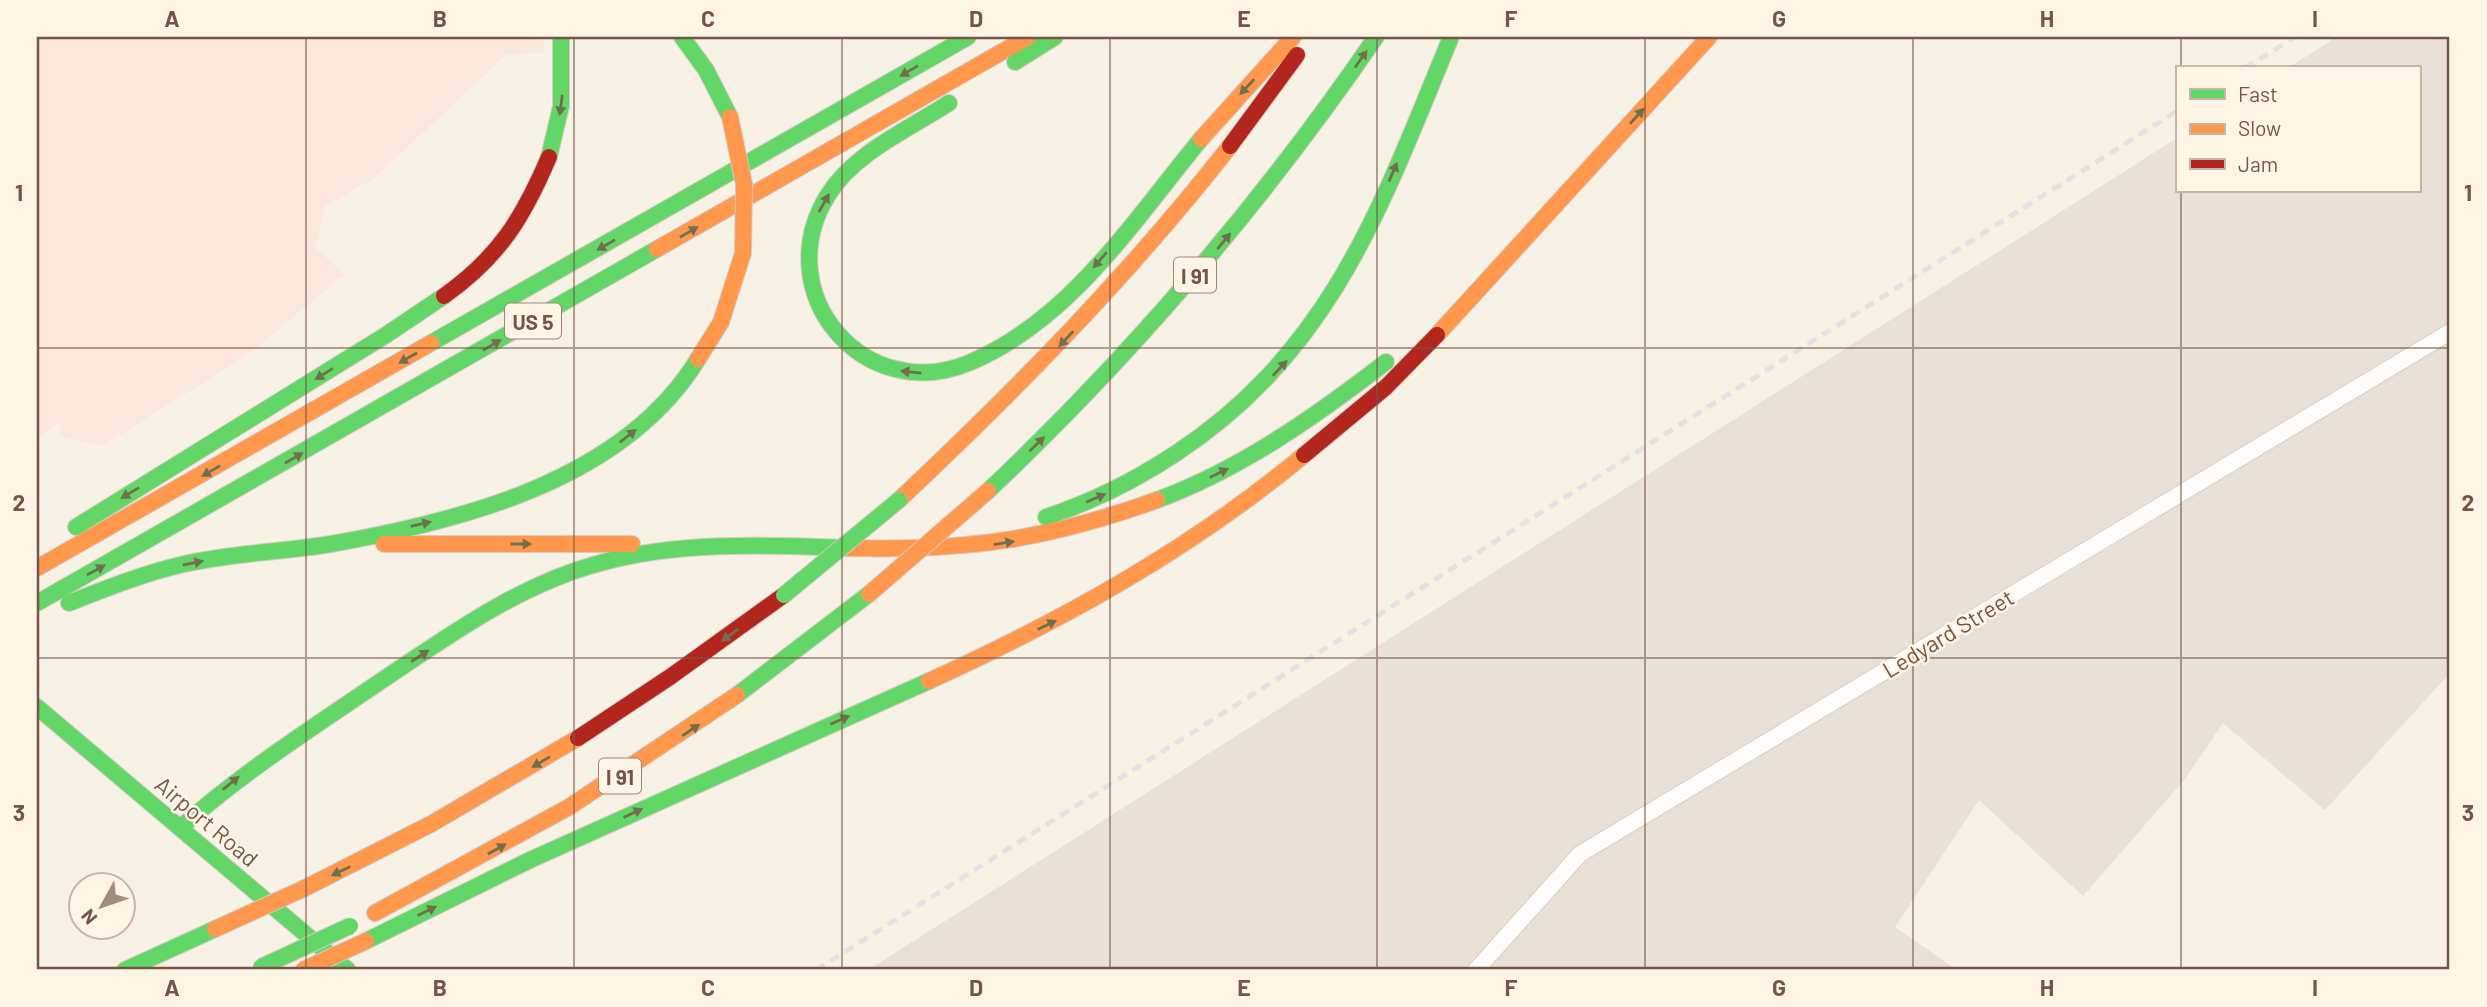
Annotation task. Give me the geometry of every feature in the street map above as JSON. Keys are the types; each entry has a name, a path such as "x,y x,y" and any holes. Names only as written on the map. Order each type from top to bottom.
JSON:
{"main road":[{"path":"37,557 88,518 396,329 462,283 490,257 526,210 551,153 562,94 561,37"},
{"path":"37,617 101,590 184,564 330,544 503,501 565,477 603,455 655,412 705,352 728,304 743,253 746,188 741,154 730,117 706,70 682,37"},
{"name":"US 5","path":"37,568 968,37"},
{"name":"US 5","path":"37,603 1028,37"},
{"path":"1055,37 967,92 847,173 828,195 812,227 807,263 810,285 829,326 860,356 896,370 924,373 954,369 989,354 1036,322 1092,270 1222,114 1293,37"},
{"name":"I 91","path":"125,970 305,888 437,821 547,758 649,692 785,595 899,500 1024,382 1121,279 1234,142 1310,37"},
{"name":"I 91","path":"258,969 349,926 520,836 655,754 757,682 869,594 988,491 1070,412 1180,293 1273,180 1377,37"},
{"path":"863,548 977,534 1052,516 1127,484 1187,448 1231,414 1282,366 1333,298 1371,225 1451,37"},
{"path":"303,970 542,855 1006,646 1060,619 1168,555 1266,487 1386,387 1709,37"},
{"path":"330,544 632,544 692,549 863,548 904,551 970,547 1046,535 1141,507 1244,461 1314,417 1392,357 1590,166"},
{"path":"180,828 253,765 514,596 543,582 602,562 692,549"},
{"name":"Airport Road","path":"37,707 348,970"}],"street":[{"name":"Ledyard Street","path":"1476,970 1580,854 2450,332"}],"shaded area":[{"path":"37,37 545,37 544,53 507,54 373,179 325,206 315,247 344,275 249,354 102,446 61,436 60,423 37,439"},
{"path":"2337,37 2450,37 2450,673 2325,810 2223,723 2185,779 2083,896 1979,800 1895,927 1957,970 868,970 2176,139 2176,192 2420,192 2420,66 2291,66"}],"railway":[{"path":"2248,66 2295,37"},
{"path":"816,970 2176,112"}],"traffic: fast":[{"path":"549,157 561,106 561,37"},
{"path":"682,37 706,70 730,117"},
{"path":"431,343 968,37"},
{"path":"1015,62 1055,37"},
{"path":"988,491 1094,385 1194,274 1288,159 1376,37"},
{"path":"1046,517 1112,490 1175,454 1229,413 1275,368 1314,320 1375,215 1451,37"},
{"path":"949,103 883,143 852,167 828,195 812,232 810,269 818,303 837,332 863,355 895,369 932,372 971,362 1007,343 1040,320 1098,265 1201,139"},
{"path":"37,603 657,249"},
{"path":"76,527 386,335 444,296"},
{"path":"69,603 140,576 184,564 331,544 381,534 485,507 536,488 584,465 628,436 666,401 698,359"},
{"path":"1157,500 1218,473 1277,440 1386,362"},
{"path":"784,595 899,500"},
{"path":"180,828 253,769 304,733 433,646 486,613 541,584 600,563 661,551 723,546 848,548"},
{"path":"737,695 869,594"},
{"path":"366,941 530,860 929,681"},
{"path":"37,707 348,970"},
{"path":"261,967 350,926"},
{"path":"125,970 215,929"}],"traffic: slow":[{"path":"657,249 1028,37"},
{"path":"1201,139 1293,37"},
{"path":"1437,335 1709,37"},
{"path":"730,117 744,184 743,253"},
{"path":"899,500 1071,329 1153,240 1230,146"},
{"path":"698,359 721,322 743,253"},
{"path":"37,568 431,343"},
{"path":"929,681 1077,607 1171,552 1261,489 1304,455"},
{"path":"869,594 988,491"},
{"path":"848,548 930,547 1005,540 1078,525 1157,500"},
{"path":"384,544 632,544"},
{"path":"375,913 569,807 737,695"},
{"path":"305,888 431,824 578,738"},
{"path":"215,929 305,888"},
{"path":"303,970 366,941"}],"traffic: jam":[{"path":"1230,146 1297,55"},
{"path":"444,296 495,251 519,218 549,157"},
{"path":"1304,455 1386,387 1437,335"},
{"path":"578,738 670,677 784,595"}]}
